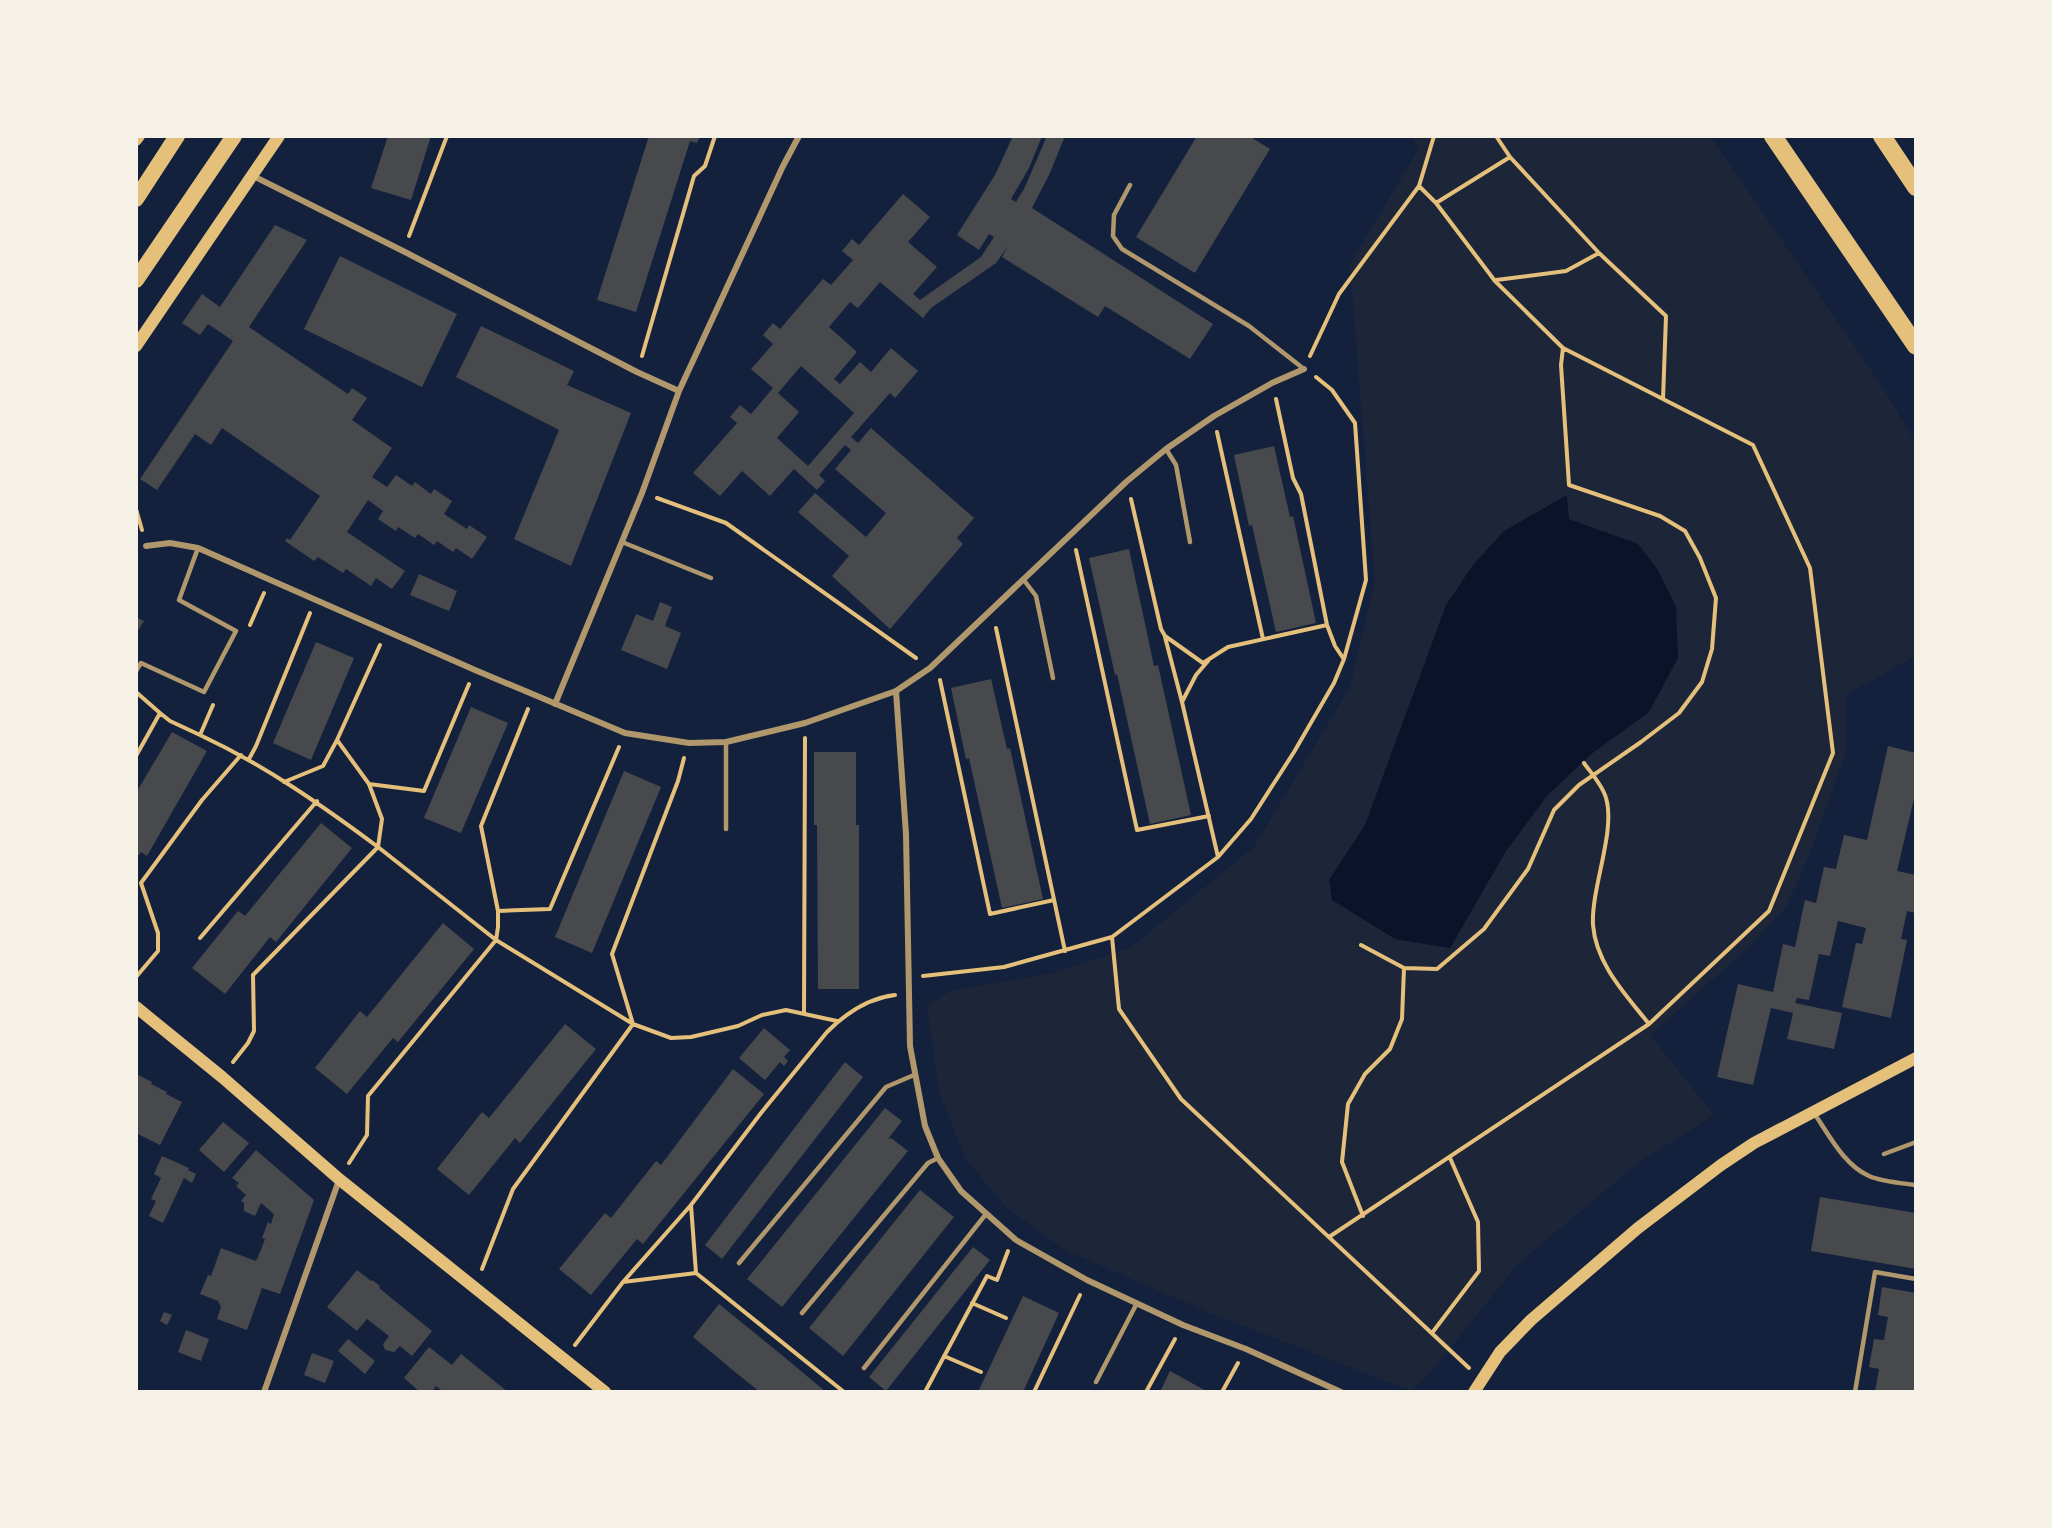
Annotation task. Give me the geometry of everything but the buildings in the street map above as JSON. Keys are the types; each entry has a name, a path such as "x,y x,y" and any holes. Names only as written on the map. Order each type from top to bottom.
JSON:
{"highway":[{"path":"136,199 177,136"},
{"path":"136,280 234,136"},
{"path":"1773,136 1916,346"},
{"path":"1882,136 1916,187"}],"main road":[{"path":"136,346 279,136"},
{"path":"136,1007 222,1077 339,1179 605,1392"},
{"path":"1474,1392 1500,1352 1531,1320 1638,1228 1721,1165 1746,1148 1916,1058"}],"street":[{"path":"555,704 642,493 679,392 799,136"},
{"path":"253,176 679,392"},
{"path":"146,546 170,543 198,548 475,670 625,733 689,743 726,742 805,723 896,691 930,668 1126,482 1166,450 1214,416 1272,383 1305,369"},
{"path":"896,691 906,834 910,1046 925,1126 938,1158 961,1191 1016,1240 1087,1280 1183,1325 1246,1349 1341,1392"},
{"path":"264,1392 339,1179"}],"lane":[{"path":"1131,185 1114,215 1113,237 1122,249 1249,326 1305,369"},
{"path":"1166,450 1176,465 1190,542"},
{"path":"621,542 711,578"},
{"path":"136,671 141,663 204,692 236,631 179,600 198,548"},
{"path":"1023,579 1036,596 1053,678"},
{"path":"726,742 726,829"},
{"path":"739,1263 886,1087 914,1075"},
{"path":"1814,1112 1840,1152 1854,1167 1870,1177 1916,1185"},
{"path":"1884,1154 1916,1142"},
{"path":"802,1313 928,1163 938,1158"},
{"path":"864,1368 986,1214"},
{"path":"1855,1392 1875,1272 1916,1279"},
{"path":"1096,1382 1137,1303"}],"path":[{"path":"403,251 447,136"},
{"path":"638,372 694,176 705,166 715,136"},
{"path":"908,977 1004,967 1112,938 1218,857 1251,819 1294,752 1334,683 1344,659 1366,580 1355,423 1332,390 1305,369 1339,294 1419,186 1434,136"},
{"path":"1496,136 1510,157 1599,253 1666,316 1663,399"},
{"path":"1437,202 1510,157"},
{"path":"1329,1238 1648,1024 1769,911 1833,753 1810,568 1753,445 1563,348 1496,280 1437,202 1419,186"},
{"path":"1496,280 1566,271 1599,253"},
{"path":"1360,945 1404,968 1437,969 1484,929 1528,869 1554,810 1579,784 1641,742 1679,712 1702,682 1712,649 1716,598 1700,558 1685,531 1660,516 1569,485 1563,348"},
{"path":"1272,383 1293,478 1301,494 1327,625 1335,646 1344,659"},
{"path":"1214,416 1263,639"},
{"path":"1126,482 1161,629 1165,636 1182,702 1218,857"},
{"path":"642,493 726,523 930,668"},
{"path":"136,509 146,546"},
{"path":"1072,532 1137,830 1209,816"},
{"path":"249,759 316,599"},
{"path":"992,609 1065,951"},
{"path":"1165,636 1203,663 1228,647 1327,625"},
{"path":"284,782 322,766 337,740 386,631"},
{"path":"1182,702 1196,675 1209,660"},
{"path":"936,661 990,914 1054,900"},
{"path":"369,784 424,791 475,670"},
{"path":"136,692 170,721 200,735"},
{"path":"339,1179 367,1134 368,1096 496,940 498,911 481,826 533,694"},
{"path":"136,756 160,713"},
{"path":"804,1013 805,723"},
{"path":"498,911 550,909 625,733"},
{"path":"222,1077 248,1043 254,1031 253,975 378,847 382,819 369,784 337,740"},
{"path":"633,1024 612,954 678,781 689,743"},
{"path":"136,977 158,951 158,933 141,883 202,800 241,755 317,801 496,940 633,1024 671,1038 691,1037 738,1026 762,1015 786,1010 838,1022"},
{"path":"1584,763 1606,797 1608,818 1593,925 1598,948 1612,978 1648,1024"},
{"path":"200,938 317,801"},
{"path":"1112,938 1119,1009 1181,1099 1481,1379"},
{"path":"1363,1216 1342,1162 1348,1104 1365,1074 1390,1049 1402,1018 1404,968"},
{"path":"565,1360 622,1282 691,1206 761,1113 838,1022 873,999 908,994"},
{"path":"475,1288 513,1189 633,1024"},
{"path":"1432,1333 1479,1271 1478,1222 1450,1158"},
{"path":"691,1206 696,1273"},
{"path":"925,1392 987,1276 997,1280 1008,1251 1016,1240"},
{"path":"622,1282 696,1273 844,1392"},
{"path":"1034,1392 1087,1280"},
{"path":"972,1303 1006,1318"},
{"path":"1146,1392 1183,1325"},
{"path":"1222,1392 1246,1349"},
{"path":"945,1356 981,1372"}],"shaded area":[{"path":"1413,137 1711,137 1881,385 1916,443 1915,656 1846,695 1846,752 1809,856 1786,907 1747,949 1650,1035 1714,1115 1638,1163 1517,1265 1435,1367 1411,1391 1210,1313 1065,1250 1007,1208 965,1158 939,1091 927,1006 950,991 1053,973 1130,948 1254,847 1350,687 1375,581 1350,264 1418,150"},
{"path":"1567,495 1569,519 1638,544 1658,570 1676,607 1678,658 1649,712 1590,755 1547,796 1506,851 1450,948 1395,939 1332,900 1329,880 1365,825 1446,605 1473,565 1504,531"}]}
